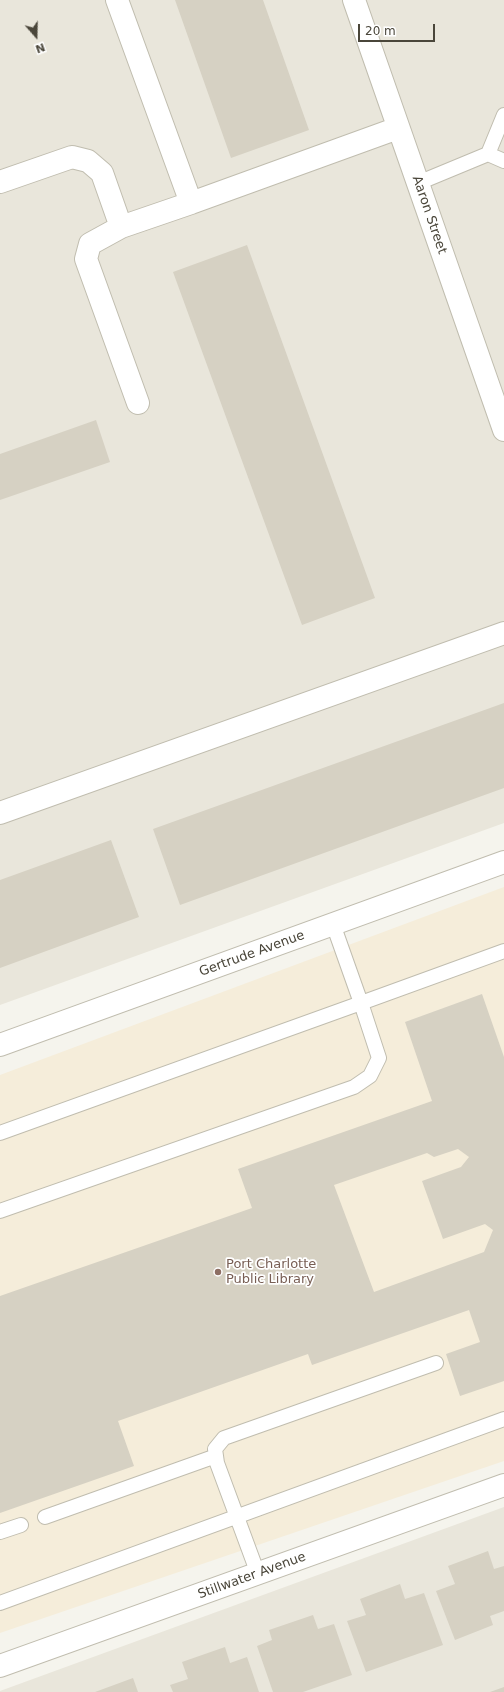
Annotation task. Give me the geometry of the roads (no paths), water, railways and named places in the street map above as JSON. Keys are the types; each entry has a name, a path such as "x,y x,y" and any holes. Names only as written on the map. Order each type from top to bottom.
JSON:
{"street":[{"path":"117,0 191,203"},
{"name":"Aaron Street","path":"354,0 504,430"},
{"path":"138,403 86,258 90,244 121,227 398,128"},
{"path":"0,182 72,157 88,161 102,173 121,227"},
{"path":"0,813 504,633"},
{"name":"Gertrude Avenue","path":"0,1045 504,862"},
{"name":"Stillwater Avenue","path":"0,1666 504,1485"}],"lane":[{"path":"418,183 488,154 504,116"},
{"path":"488,154 504,161"},
{"path":"0,1211 354,1087 370,1076 379,1058 333,924"},
{"path":"0,1133 504,950"},
{"path":"258,1574 216,1456 215,1449 224,1438 436,1363"},
{"path":"0,1603 504,1418"},
{"path":"45,1517 216,1456"},
{"path":"0,1532 21,1525"}],"place":[{"name":"Port Charlotte Public Library","path":"218,1272"}]}
